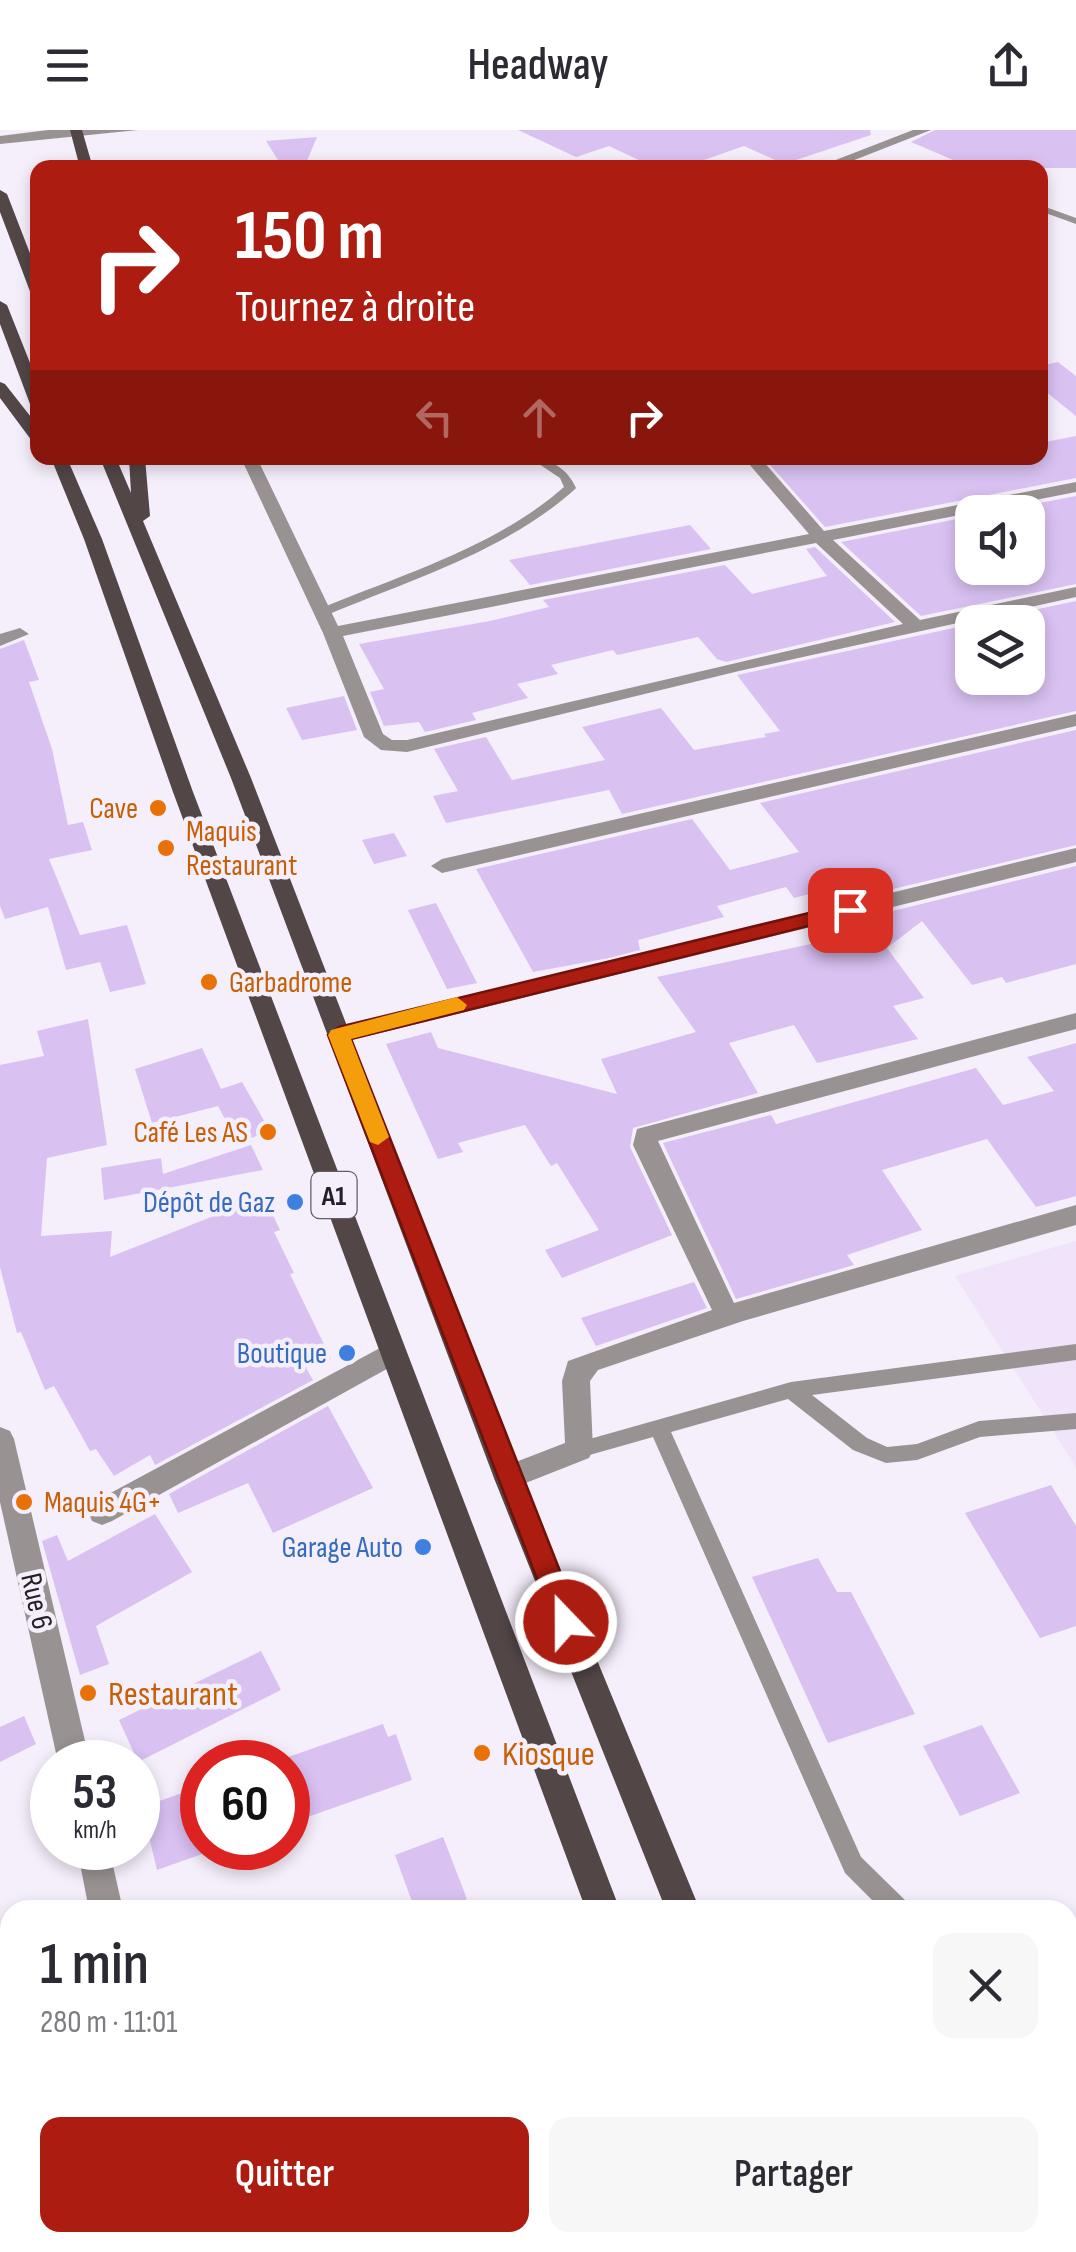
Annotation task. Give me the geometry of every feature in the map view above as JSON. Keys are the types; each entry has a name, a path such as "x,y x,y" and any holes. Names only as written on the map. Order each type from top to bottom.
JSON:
{"main road":[{"path":"77,130 85,160"},
{"path":"0,194 30,273"},
{"path":"0,305 30,383"},
{"path":"0,387 30,427"},
{"name":"A1","path":"59,465 598,1900"},
{"name":"A1","path":"111,465 142,530 508,1478 679,1900"},
{"path":"137,465 142,530"}],"street":[{"path":"0,140 77,130 132,130"},
{"path":"843,160 924,130"},
{"path":"253,465 332,632 374,738 388,746 406,746 1076,592"},
{"path":"758,465 821,538 916,626"},
{"path":"332,632 1076,487"},
{"path":"0,640 20,634"},
{"path":"442,866 1076,720"},
{"path":"339,1035 1076,855"},
{"path":"728,1317 645,1145 646,1135 1076,1021"},
{"path":"508,1478 579,1450 578,1370 728,1317 1076,1216"},
{"path":"102,1512 393,1352"},
{"name":"Rue 6","path":"0,1439 69,1740"},
{"path":"98,1870 104,1900"}],"lane":[{"path":"1048,211 1076,221"},
{"path":"322,612 479,543 558,502 570,488 564,476 546,465"},
{"path":"579,1450 790,1390 1076,1352"},
{"path":"790,1390 860,1444 886,1455 917,1452 979,1430 1076,1421"},
{"path":"660,1430 853,1865 889,1900"}],"shaded area":[{"path":"1076,1241 1076,1467 955,1276"}],"building":[{"path":"518,130 870,130 871,135 796,160 775,160 744,146 704,160 639,160 609,146 576,157"},
{"path":"935,130 1076,130 1076,168 1048,168 1048,160 953,160 911,142"},
{"path":"317,137 307,160 278,160 266,141"},
{"path":"1058,362 1076,376 1076,416 1048,393 1048,364"},
{"path":"1076,436 1076,478 989,495 955,495 955,502 825,527 770,465 1048,465 1048,441"},
{"path":"1076,496 1076,584 974,605 955,605 955,609 921,616 841,542 955,519 955,585 1045,585 1045,502"},
{"path":"690,525 711,549 530,585 509,560"},
{"path":"815,547 895,622 726,662 717,659 698,637 617,655 613,650 551,665 558,674 517,684 528,698 472,713 476,720 425,732 419,722 384,726 370,692 384,689 359,644 490,621 549,607 543,600 725,565 752,594 827,576 806,549"},
{"path":"1076,601 1076,711 622,814 609,790 446,823 433,796 458,791 434,749 486,737 512,780 605,760 582,727 661,708 694,750 766,737 764,734 780,731 737,675 955,628 955,695 1045,695 1045,608"},
{"path":"24,640 39,680 29,682 52,749 68,825 83,822 92,850 49,859 80,935 127,925 146,984 110,992 100,962 66,970 48,907 5,919 0,906 0,649"},
{"path":"344,696 357,730 302,740 286,708"},
{"path":"1076,730 1076,845 826,905 817,892 794,898 786,887 717,906 724,917 638,940 640,950 609,958 533,972 476,869 692,819 730,870 799,852 760,803"},
{"path":"394,833 407,856 374,864 362,840"},
{"path":"1076,866 1076,964 1006,983 1002,977 972,985 922,921 887,948 924,998 893,1006 918,1039 817,1063 794,1025 729,1043 758,1093 633,1128 630,1147 672,1235 562,1278 545,1250 599,1230 557,1163 551,1166 525,1125 458,1143 463,1152 438,1159 386,1044 431,1032 438,1048 617,1094 601,1059 696,1032 657,977 848,936 840,924"},
{"path":"436,903 477,983 447,989 408,910"},
{"path":"88,1019 107,1145 47,1158 41,1236 112,1231 110,1257 264,1196 280,1230 274,1232 294,1273 290,1274 331,1359 306,1368 313,1380 155,1465 150,1455 114,1476 96,1449 90,1451 54,1386 45,1390 21,1332 17,1333 0,1267 0,1065 44,1056 37,1031"},
{"path":"1076,1043 1076,1196 1036,1207 987,1139 882,1170 922,1230 847,1255 854,1265 736,1299 663,1143 771,1115 776,1124 976,1068 1003,1105 1054,1091 1027,1057"},
{"path":"202,1048 221,1089 242,1082 270,1131 238,1143 218,1106 152,1123 135,1069"},
{"path":"251,1145 263,1170 104,1200 101,1168 161,1158 163,1174"},
{"path":"694,1282 707,1308 596,1346 581,1318"},
{"path":"328,1406 373,1488 273,1533 248,1483 178,1513 169,1494"},
{"path":"1051,1485 1076,1526 1076,1626 1040,1638 965,1513"},
{"path":"155,1514 192,1572 96,1626 109,1664 80,1675 42,1541 57,1535 68,1561"},
{"path":"818,1558 837,1592 851,1592 915,1714 828,1743 752,1577"},
{"path":"261,1651 281,1690 160,1751 160,1740 128,1740 119,1720"},
{"path":"24,1716 34,1740 30,1740 30,1747 0,1762 0,1727"},
{"path":"383,1724 388,1737 396,1734 412,1780 310,1816 310,1749"},
{"path":"982,1725 1020,1793 960,1816 923,1746"},
{"path":"180,1794 180,1862 160,1869 160,1801"},
{"path":"443,1837 467,1899 411,1900 395,1855"}],"slow traffic":[{"path":"378,1137 339,1035 457,1005"}],"place":[{"name":"Cave","path":"158,808"},
{"name":"Maquis Restaurant","path":"166,848"},
{"name":"Garbadrome","path":"209,982"},
{"name":"Café Les AS","path":"268,1132"},
{"name":"Dépôt de Gaz","path":"295,1202"},
{"name":"Boutique","path":"347,1353"},
{"name":"Maquis 4G+","path":"24,1502"},
{"name":"Garage Auto","path":"423,1547"},
{"name":"Restaurant","path":"88,1693"},
{"name":"Kiosque","path":"482,1753"}],"route":[{"path":"566,1622 339,1035 850,910"}]}
